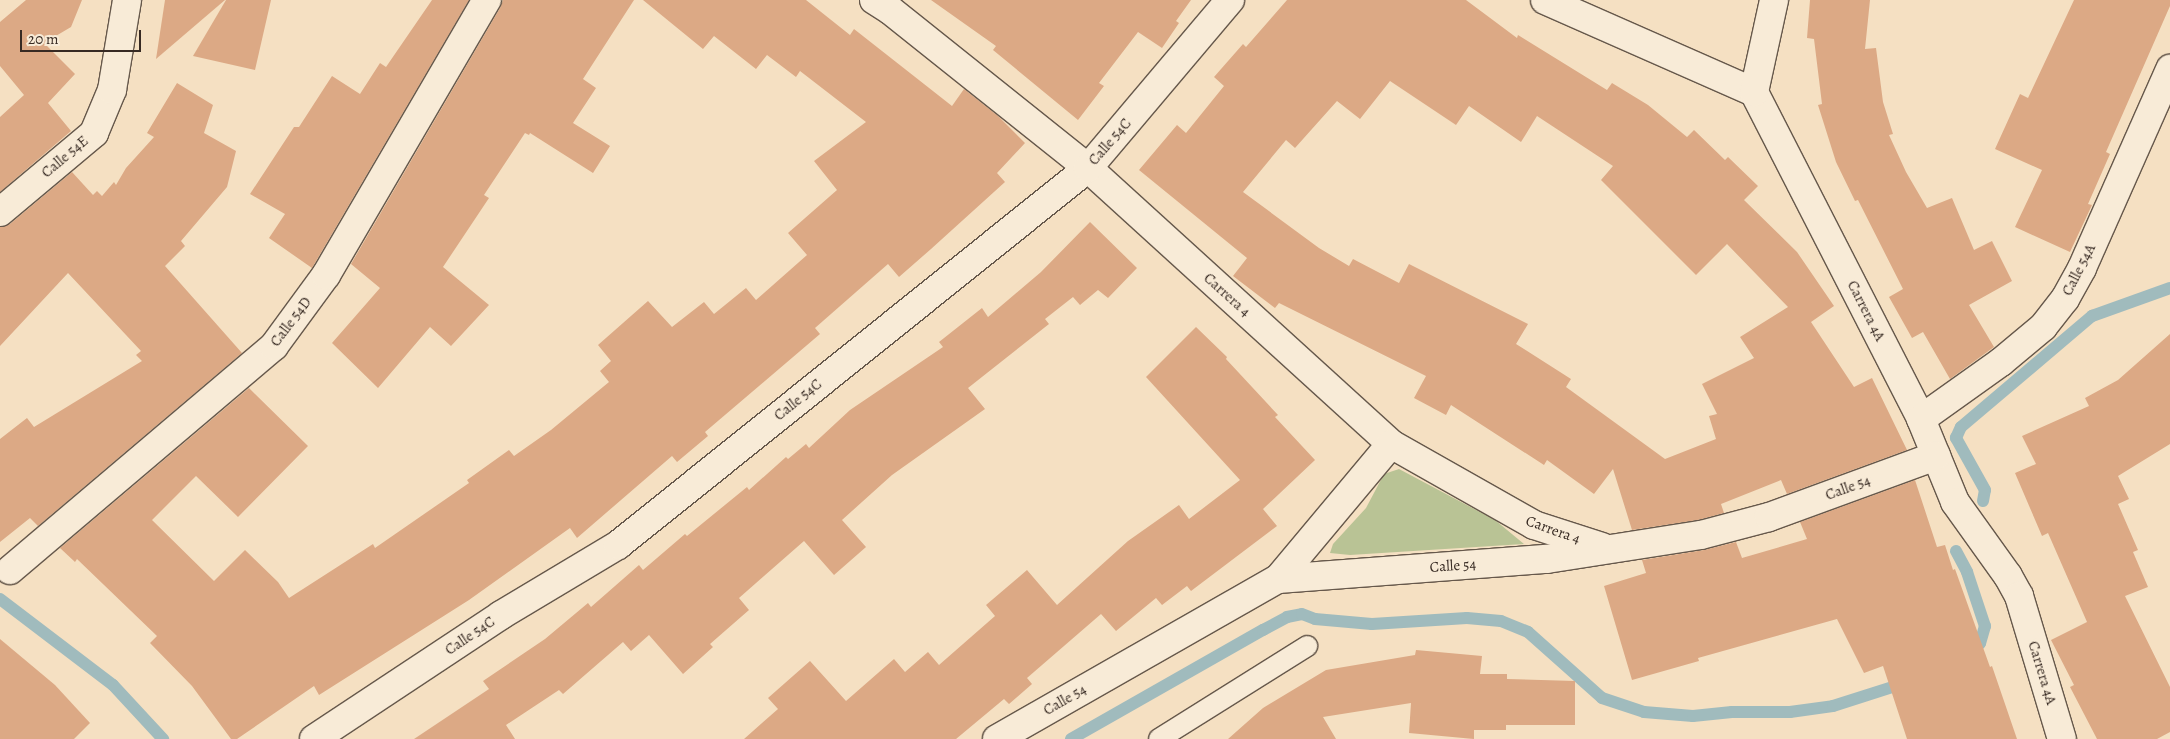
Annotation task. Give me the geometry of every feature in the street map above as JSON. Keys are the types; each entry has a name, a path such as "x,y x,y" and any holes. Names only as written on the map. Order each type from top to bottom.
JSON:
{"street":[{"name":"Calle 54E","path":"0,212 94,133 112,90 127,0"},
{"name":"Calle 54D","path":"10,570 274,346 326,275 487,0"},
{"name":"Carrera 4","path":"874,0 890,10 1088,168 1391,444 1534,525 1606,548"},
{"name":"Calle 54C","path":"314,739 501,615 618,545 1088,168 1230,0"},
{"path":"1545,0 1754,92 1774,0"},
{"name":"Calle 54A","path":"1922,419 2001,362 2043,326 2066,299 2082,268 2170,69"},
{"name":"Carrera 4A","path":"1754,92 1922,419 1955,502 2008,576 2018,596 2062,739"},
{"path":"1278,579 1391,444"},
{"name":"Calle 54","path":"997,739 1278,579 1547,559 1606,548 1644,545 1702,535 1752,521 1936,456"}],"lane":[{"path":"1159,739 1307,646"}],"green space":[{"path":"1399,469 1495,520 1524,544 1350,555 1330,553 1333,544 1366,508 1384,474"}],"building":[{"path":"26,0 82,0 71,27 44,43 75,74 48,103 71,131 0,192 0,117 24,95 0,66 0,22"},
{"path":"165,0 225,0 156,59"},
{"path":"226,0 271,0 255,70 193,56"},
{"path":"432,0 469,0 312,268 269,238 285,214 250,194 294,127 299,127 332,76 360,94 380,63 386,67"},
{"path":"503,0 634,0 583,79 596,88 573,123 610,146 593,173 530,133 529,135 525,133 484,195 489,198 443,267 489,305 451,346 430,327 378,388 332,343 380,288 351,264"},
{"path":"643,0 806,0 850,35 854,29 952,106 964,89 998,116 1025,143 997,173 1005,182 931,249 899,277 888,264 815,328 820,334 705,432 708,436 677,462 672,456 577,538 570,528 469,600 319,695 314,686 237,739 231,739 192,686 150,643 157,636 77,559 75,562 60,548 249,388 308,446 238,517 196,476 152,520 214,581 245,550 278,582 289,598 373,544 375,548 469,483 467,480 509,450 514,456 551,430 609,382 600,371 611,361 598,345 648,301 672,327 704,302 714,314 746,288 756,300 807,255 788,233 837,190 814,161 866,122 800,71 796,77 767,55 756,69 714,36 703,49"},
{"path":"931,0 1191,0 1176,21 1179,23 1162,48 1138,32 1099,83 1104,86 1078,120 993,50 996,46"},
{"path":"1287,0 1466,0 1517,38 1518,35 1607,90 1612,83 1648,105 1687,137 1694,130 1725,160 1728,157 1758,186 1744,200 1797,252 1834,306 1811,322 1854,387 1872,378 1907,450 1787,494 1781,480 1721,504 1724,513 1698,520 1632,530 1613,469 1594,494 1547,460 1544,465 1451,405 1446,415 1414,398 1426,376 1279,303 1275,308 1233,276 1247,258 1139,170 1177,125 1186,133 1224,86 1214,77 1243,44 1246,47","holes":["1390,81 1456,125 1469,106 1521,142 1537,116 1613,166 1601,180 1696,275 1727,244 1788,307 1740,337 1754,358 1702,384 1717,414 1709,416 1716,439 1665,459 1566,387 1571,379 1516,344 1528,324 1409,264 1399,283 1353,259 1349,266 1319,248 1243,192 1286,140 1295,148 1337,101 1360,119"]},
{"path":"1810,0 1870,0 1865,49 1876,48 1883,102 1893,134 1889,135 1906,172 1927,208 1952,198 1974,250 1992,241 2012,281 1969,305 1994,347 1950,379 1923,332 1912,338 1889,297 1903,289 1858,200 1855,201 1836,162 1818,105 1822,104 1814,39 1807,38"},
{"path":"2074,0 2170,0 2170,6 2106,152 2110,154 2088,204 2092,205 2070,252 2015,227 2042,170 1995,149 2020,94 2028,98"},
{"path":"177,83 213,105 204,133 236,151 227,187 181,241 185,246 165,266 242,353 38,526 30,518 0,542 0,439 27,418 34,427 142,361 136,355 141,351 68,273 0,346 0,227 10,224 72,172 93,195 97,191 102,196 114,182 116,185 126,168 154,137 147,133"},
{"path":"1090,222 1137,268 1108,298 1098,290 1080,305 1073,297 1045,319 1049,324 968,388 985,409 892,475 842,520 866,547 834,575 804,541 739,598 749,610 710,644 713,647 683,674 649,635 631,651 623,642 563,694 559,690 506,725 515,739 414,739 489,689 483,681 545,639 588,603 591,607 639,565 643,570 685,534 687,536 747,487 749,490 786,457 788,459 806,444 809,448 850,410 943,347 939,342 982,308 988,317 1041,272"},
{"path":"1196,327 1227,357 1226,359 1278,415 1275,417 1315,460 1263,509 1277,526 1191,591 1187,586 1162,605 1156,598 1116,631 1101,614 1027,678 1032,684 1009,704 1004,699 956,739 744,739 778,709 768,698 810,661 846,701 894,659 905,672 928,652 939,665 995,616 986,605 1027,570 1057,605 1128,541 1179,505 1189,519 1240,480 1146,377"},
{"path":"2170,334 2170,444 2118,476 2129,499 2118,504 2138,550 2133,552 2148,587 2125,596 2170,687 2170,732 2157,739 2097,739 2070,687 2074,685 2051,640 2087,622 2048,533 2042,536 2015,473 2036,464 2022,436 2089,406 2085,398 2118,380"},
{"path":"1915,480 1937,547 1945,545 1953,570 1955,569 1990,667 1992,666 2017,739 1907,739 1883,666 1864,673 1837,619 1698,658 1699,661 1632,680 1604,586 1646,573 1642,560 1704,550 1736,542 1742,558 1807,539 1800,522"},
{"path":"0,639 55,685 90,723 74,739 0,739"},
{"path":"1416,650 1482,656 1480,674 1507,674 1507,679 1575,681 1575,725 1506,725 1506,730 1474,730 1474,739 1409,733 1411,703 1323,717 1336,739 1228,739 1263,708 1326,670 1415,655"}],"waterway":[{"path":"1983,501 1985,490 1956,438 1961,427 2092,316 2170,288"},
{"path":"1956,551 1967,572 1985,626 1980,643 1971,654"},
{"path":"0,599 113,685 163,739"},
{"path":"1071,739 1287,617 1302,614 1315,619 1372,624 1467,618 1501,621 1528,632 1602,698 1644,712 1693,716 1732,712 1790,712 1833,706 1905,683"}]}
